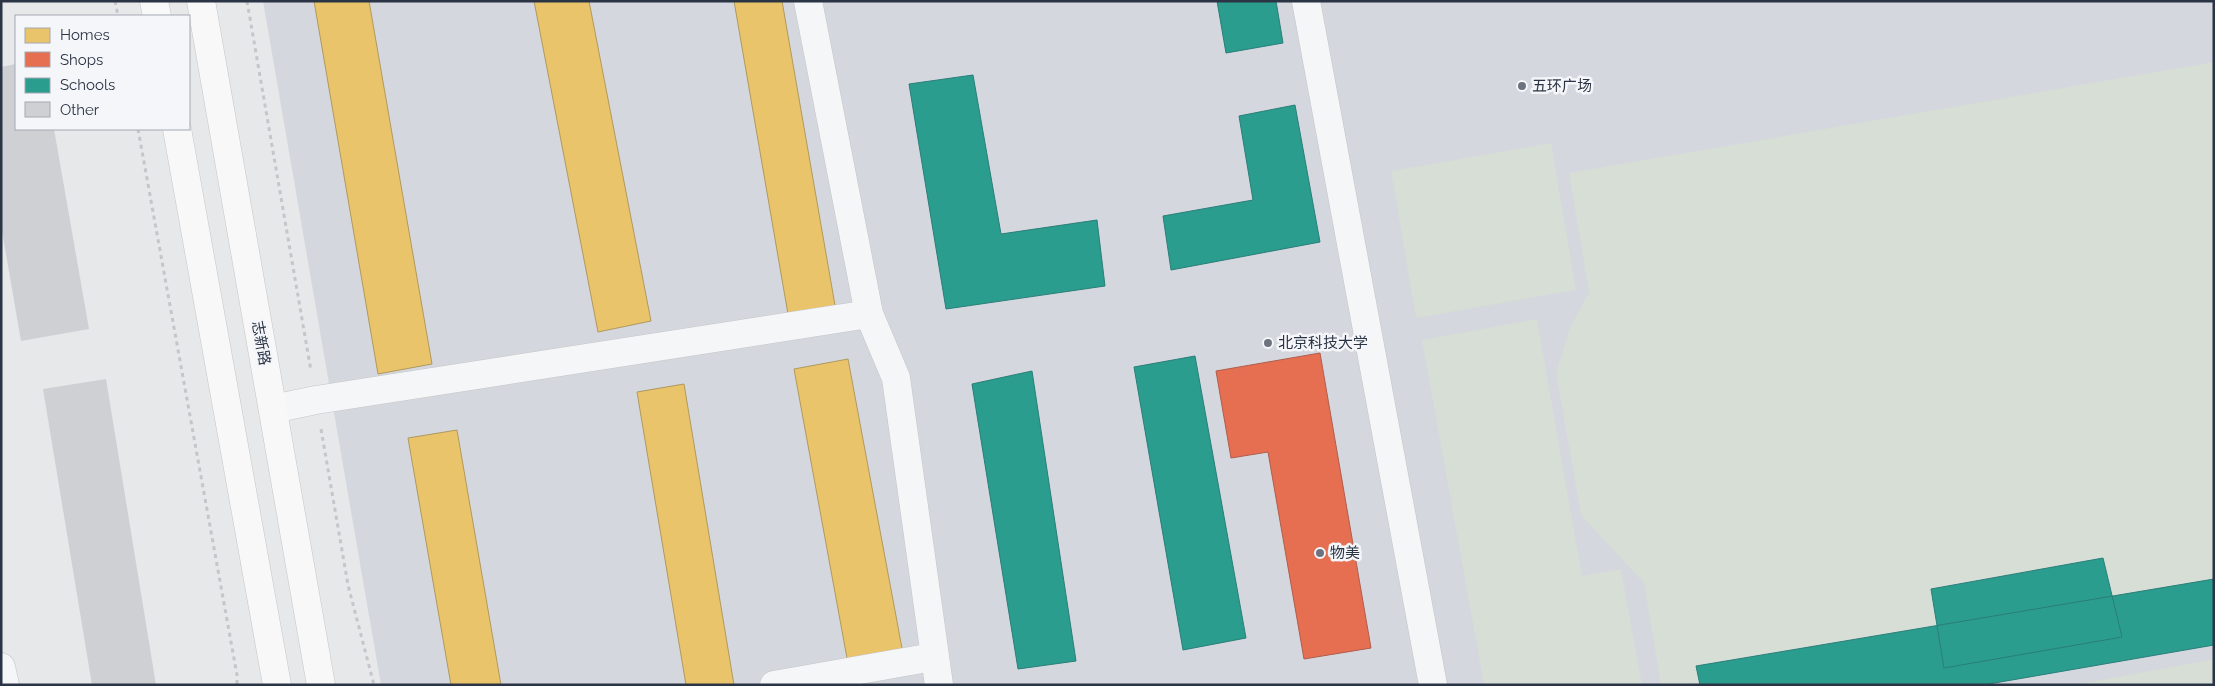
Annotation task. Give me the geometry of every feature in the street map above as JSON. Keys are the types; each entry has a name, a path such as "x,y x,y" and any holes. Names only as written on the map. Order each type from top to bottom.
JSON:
{"main road":[{"path":"154,1 157,15"},
{"name":"志新路","path":"201,1 321,685"},
{"path":"177,130 277,685"}],"street":[{"path":"808,1 870,314 896,378 938,685"},
{"path":"1306,1 1433,685"},
{"path":"273,409 316,400 870,314"},
{"path":"774,685 934,657"},
{"path":"1,667 5,685"}],"path":[{"path":"115,1 118,15"},
{"path":"247,1 348,585 374,685"},
{"path":"138,130 237,676 237,685"}],"shaded area":[{"name":"北京科技大学","path":"263,1 2214,1 2214,685 381,685"},
{"path":"2214,62 2214,595 1684,685 1661,685 1644,583 1581,515 1556,373 1570,328 1589,292 1569,173"},
{"path":"1551,143 1576,290 1416,318 1391,171"},
{"path":"1537,319 1582,576 1621,569 1642,685 1484,685 1422,340"},
{"path":"2214,659 2214,685 2075,685"}],"building: Homes":[{"path":"314,1 369,1 432,364 378,374"},
{"path":"534,1 589,1 651,321 598,332"},
{"path":"734,1 782,1 836,311 789,320"},
{"path":"848,359 904,659 849,669 794,369"},
{"path":"684,384 734,685 686,685 637,392"},
{"path":"457,430 501,685 451,685 408,438"}],"building: Shops":[{"name":"物美","path":"1320,353 1371,648 1304,659 1268,452 1231,458 1216,371"}],"building: Schools":[{"path":"1217,1 1276,1 1283,43 1226,53"},
{"path":"973,75 1001,234 1097,220 1105,286 946,309 909,84"},
{"path":"1295,105 1320,242 1171,270 1163,216 1253,200 1239,116"},
{"path":"1195,356 1246,638 1183,650 1134,367"},
{"path":"1032,371 1076,661 1018,669 972,384"},
{"path":"2103,558 2122,637 1944,668 1931,589"},
{"path":"2214,579 2214,645 1983,685 1700,685 1696,666"}],"building: Other":[{"path":"15,64 15,130 54,130 89,329 21,341 1,225 1,67"},
{"path":"106,379 156,685 92,685 43,389"}],"place":[{"name":"五环广场","path":"1522,86"},
{"name":"北京科技大学","path":"1268,343"},
{"name":"物美","path":"1320,553"}]}
